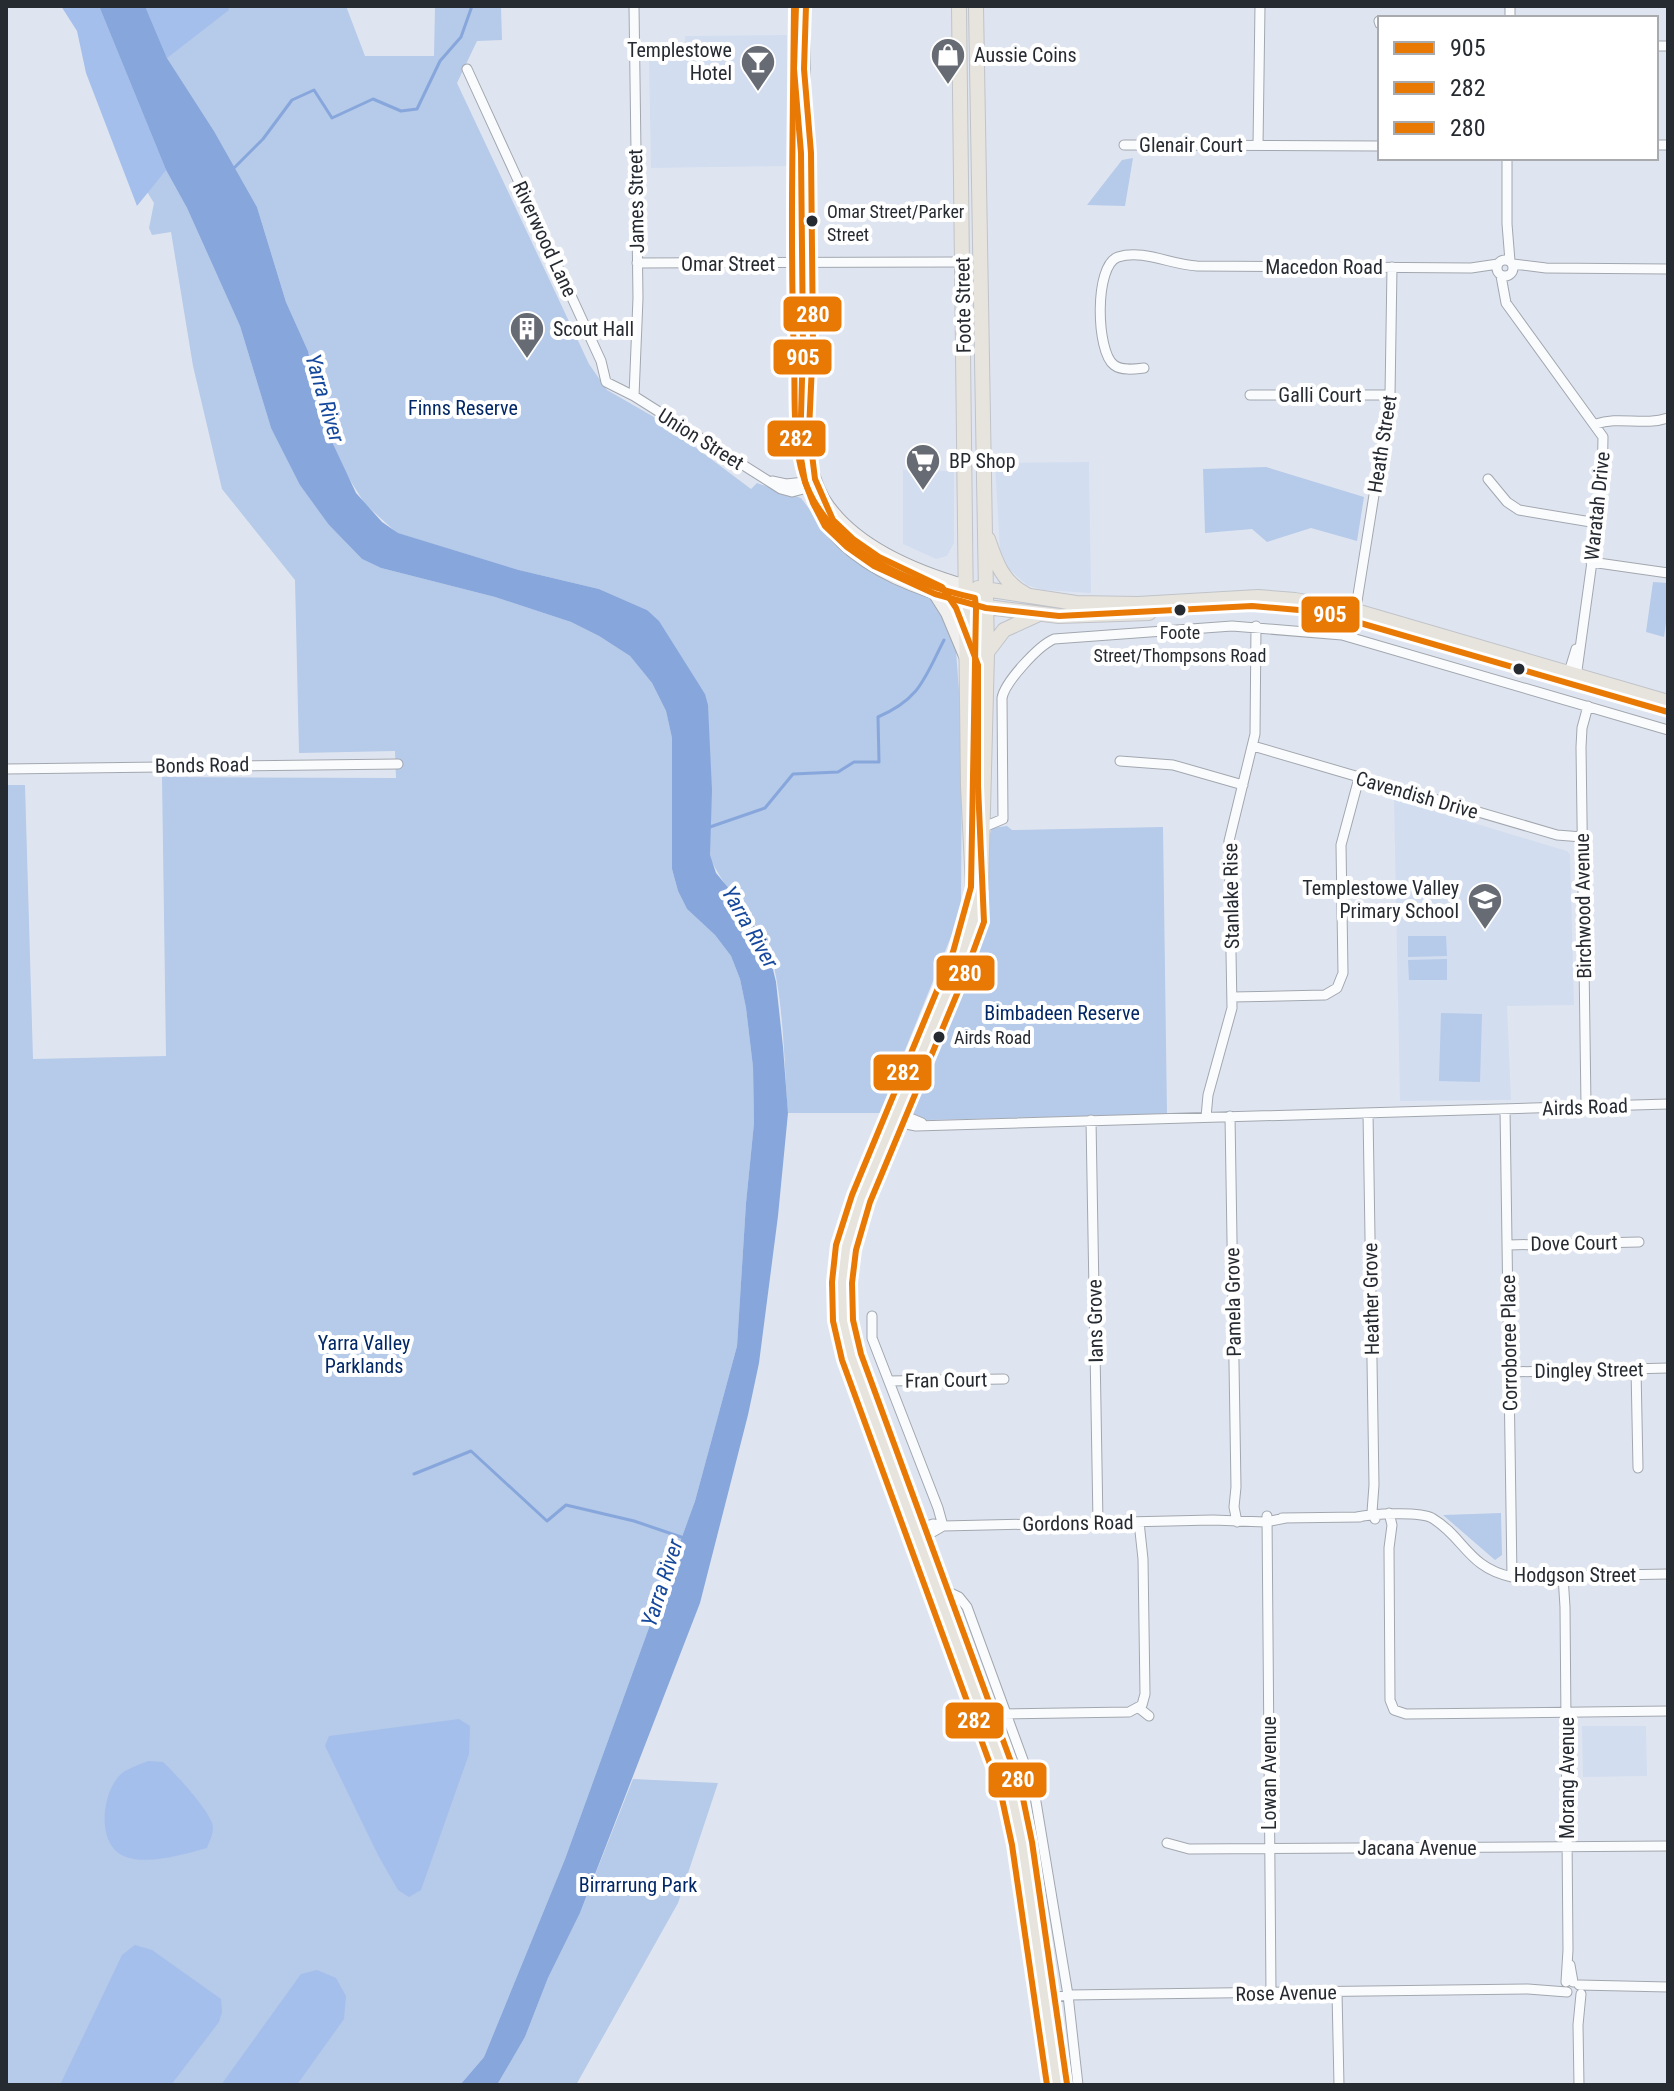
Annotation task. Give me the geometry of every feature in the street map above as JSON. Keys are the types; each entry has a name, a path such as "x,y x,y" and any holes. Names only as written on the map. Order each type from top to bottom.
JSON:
{"main road":[{"path":"796,6 794,78 801,153"},
{"path":"804,6 801,153 803,343 809,484 825,526 874,566 935,594 986,608 1038,615 1089,616 1252,606 1355,615"},
{"name":"Foote Street","path":"959,6 968,786 974,920"},
{"name":"Foote Street","path":"974,920 981,888 984,827 987,653 976,6"},
{"path":"809,484 838,517 883,553 966,586 1038,599 1138,604 1258,597 1305,601 1572,679 1668,712"},
{"path":"984,527 1004,577 1016,589 1038,599"},
{"path":"935,594 947,613 968,665"},
{"path":"987,653 1004,630 1038,615"},
{"path":"1572,679 1668,702"},
{"path":"974,920 861,1199 846,1248 842,1283 843,1321 851,1357 985,1719 1018,1818 1057,2085"}],"street":[{"name":"James Street","path":"634,6 637,263 634,396"},
{"path":"1258,145 1260,6"},
{"name":"Riverwood Lane","path":"467,69 601,361 606,382 634,396"},
{"name":"Glenair Court","path":"1124,145 1378,146"},
{"name":"Waratah Drive","path":"1507,160 1504,298 1598,427 1604,442 1603,484 1572,679"},
{"name":"Macedon Road","path":"1144,368 1118,367 1107,357 1101,314 1105,270 1110,262 1124,256 1143,256 1177,265 1668,269"},
{"name":"Omar Street","path":"637,263 962,262"},
{"name":"Heath Street","path":"1355,615 1390,395 1392,267"},
{"name":"Galli Court","path":"1250,395 1390,395"},
{"name":"Union Street","path":"634,396 769,480 809,484"},
{"path":"1598,427 1624,421 1668,418"},
{"path":"1488,479 1507,502 1519,510 1597,523"},
{"path":"1591,562 1668,573"},
{"path":"984,827 1003,819 1002,693 1046,643 1054,639 1219,626 1256,626 1353,637 1668,730"},
{"name":"Stanlake Rise","path":"1206,1117 1208,1095 1230,1018 1230,833 1256,727 1256,626"},
{"name":"Birchwood Avenue","path":"1586,1106 1581,734 1588,706"},
{"name":"Cavendish Drive","path":"1253,746 1557,835 1582,837"},
{"path":"1120,761 1173,765 1243,785"},
{"name":"Bonds Road","path":"6,769 398,764"},
{"path":"1232,997 1325,995 1333,992 1341,982 1341,845 1359,778"},
{"name":"Airds Road","path":"894,1117 925,1125 1668,1104"},
{"name":"Corroboree Place","path":"1505,1109 1512,1577"},
{"name":"Heather Grove","path":"1368,1113 1375,1515"},
{"name":"Pamela Grove","path":"1230,1116 1236,1518"},
{"name":"Ians Grove","path":"1091,1120 1098,1522"},
{"name":"Dove Court","path":"1508,1245 1639,1242"},
{"path":"872,1316 872,1338 943,1526"},
{"name":"Dingley Street","path":"1510,1372 1668,1368"},
{"path":"1636,1369 1638,1468"},
{"name":"Fran Court","path":"889,1381 1004,1379"},
{"name":"Gordons Road","path":"917,1535 933,1524 1267,1520 1375,1515"},
{"name":"Hodgson Street","path":"1375,1515 1431,1518 1482,1565 1512,1577 1668,1574"},
{"path":"1389,1517 1392,1525 1389,1548 1390,1700 1394,1710 1406,1714 1668,1711"},
{"name":"Lowan Avenue","path":"1267,1520 1271,1993"},
{"path":"985,1719 1006,1714 1129,1712 1139,1708 1145,1694 1143,1522"},
{"name":"Morang Avenue","path":"1566,1576 1568,1950 1578,2025 1579,2085"},
{"path":"936,1586 959,1597 967,1607 1034,1790 1068,1995 1078,2085"},
{"path":"1139,1708 1149,1716"},
{"path":"1385,1718 1394,1710"},
{"name":"Jacana Avenue","path":"1167,1843 1189,1849 1668,1846"},
{"name":"Rose Avenue","path":"1044,1998 1068,1995 1668,1987"},
{"path":"1337,1992 1339,2085"}],"shaded area":[{"path":"61,6 99,6 166,170 137,206 86,73 77,31"},
{"path":"145,6 228,6 229,10 167,58"},
{"path":"787,35 788,166 651,168 649,59 685,59 685,36"},
{"path":"1089,462 1091,593 1043,590 1027,585 1008,568 1000,550 995,463"},
{"path":"903,470 954,471 954,543 947,556 936,559 903,544"},
{"name":"Templestowe Valley Primary School","path":"1394,799 1570,854 1574,1005 1507,1006 1511,1100 1400,1101"},
{"path":"459,1719 470,1726 469,1754 421,1890 409,1897 398,1890 378,1855 325,1746 329,1736"},
{"path":"1582,1726 1646,1726 1647,1776 1583,1777"},
{"path":"148,1761 163,1762 204,1809 213,1826 207,1848 145,1860 126,1857 110,1843 105,1819 109,1794 123,1773"},
{"path":"135,1945 152,1950 221,1999 219,2022 171,2085 60,2085 122,1955"},
{"path":"317,1970 336,1978 346,1996 344,2019 299,2082 296,2085 221,2085 301,1974"}],"green space":[{"name":"Yarra Valley Parklands","path":"99,6 166,170 187,208 240,326 271,428 329,525 362,559 381,568 495,597 571,622 630,656 652,683 666,711 672,738 672,869 678,891 687,909 715,935 731,956 746,1008 753,1067 754,1123 737,1346 695,1501 565,1859 484,2057 460,2085 6,2085 6,785 25,785 33,1059 166,1056 162,777 396,778 395,751 299,753 295,580 222,489 193,366 171,232 152,235 149,228 154,203 131,166"},
{"name":"Finns Reserve","path":"145,6 346,6 365,56 434,56 435,6 501,6 502,40 477,41 457,83 589,364 607,390 694,440 695,447 751,489 757,483 801,498 837,545 936,602 956,651 962,730 961,912 882,1113 788,1113 780,1006 773,964 755,924 722,880 709,855 705,694 647,610 599,589 519,570 397,533 365,504 345,472 326,429 308,351 286,302 257,207 214,131 167,58"},
{"path":"1133,158 1125,206 1087,205 1122,160"},
{"path":"1266,467 1364,497 1357,541 1311,528 1267,542 1252,529 1205,533 1203,469"},
{"path":"1653,582 1668,583 1664,637 1646,632"},
{"name":"Bimbadeen Reserve","path":"1007,826 1012,830 1163,827 1167,1114 921,1120 911,1113 911,1103 983,926 989,891 987,843 992,828"},
{"path":"1408,936 1446,936 1447,956 1408,957"},
{"path":"1447,959 1447,980 1409,980 1408,960"},
{"path":"1441,1013 1482,1014 1480,1082 1439,1081"},
{"path":"1501,1513 1502,1555 1495,1560 1443,1515"},
{"name":"Birrarrung Park","path":"633,1779 718,1783 678,1903 576,2085 497,2085 525,2037 548,1978 580,1913"}],"water":[{"name":"Yarra River","path":"99,6 145,6 167,58 214,131 257,207 286,302 308,351 326,429 356,493 382,522 398,533 519,570 599,589 647,610 659,621 705,694 708,705 712,790 710,855 716,873 741,903 768,949 776,982 788,1113 759,1363 748,1415 700,1603 580,1913 548,1978 525,2037 497,2085 460,2085 484,2057 565,1859 695,1501 737,1346 754,1123 753,1067 746,1008 731,956 715,935 687,909 678,891 672,869 672,738 666,711 652,683 630,656 571,622 495,597 381,568 362,559 329,525 300,485 271,428 240,326 187,208 166,170"}],"waterway":[{"path":"234,168 263,139 292,100 314,90 332,118 373,99 401,111 417,109 440,61 461,37 472,6"},
{"path":"707,828 765,808 793,774 838,772 854,762 879,762 878,717 912,695 944,640"},
{"name":"Yarra River","path":"414,1474 471,1451 547,1521 566,1505 634,1521 684,1538"}],"transit line":[{"name":"282","path":"794,6 793,314 796,434 802,471 817,506 848,541 866,555 908,577 975,598 976,608 971,887 953,952 852,1195 836,1245 832,1282 833,1321 842,1360 1001,1794 1012,1845 1047,2085"},
{"name":"905","path":"796,6 794,69 801,153 803,343 800,452 805,482 813,503 825,526 847,547 874,566 935,594 986,608 1059,616 1252,606 1322,612 1668,712"},
{"name":"280","path":"806,6 804,69 811,153 813,343 809,430 815,479 833,520 853,539 879,557 942,587 956,608 978,665 978,786 984,922 870,1202 856,1250 852,1283 853,1320 861,1354 1021,1789 1032,1842 1067,2084"}],"place":[{"name":"Aussie Coins","path":"948,86"},
{"name":"Templestowe Hotel","path":"758,93"},
{"name":"Omar Street/Parker Street","path":"812,221"},
{"name":"Scout Hall","path":"527,360"},
{"name":"BP Shop","path":"923,492"},
{"name":"Foote Street/Thompsons Road","path":"1180,610"},
{"name":"Templestowe Valley Primary School","path":"1485,931"},
{"name":"Airds Road","path":"939,1037"}]}
